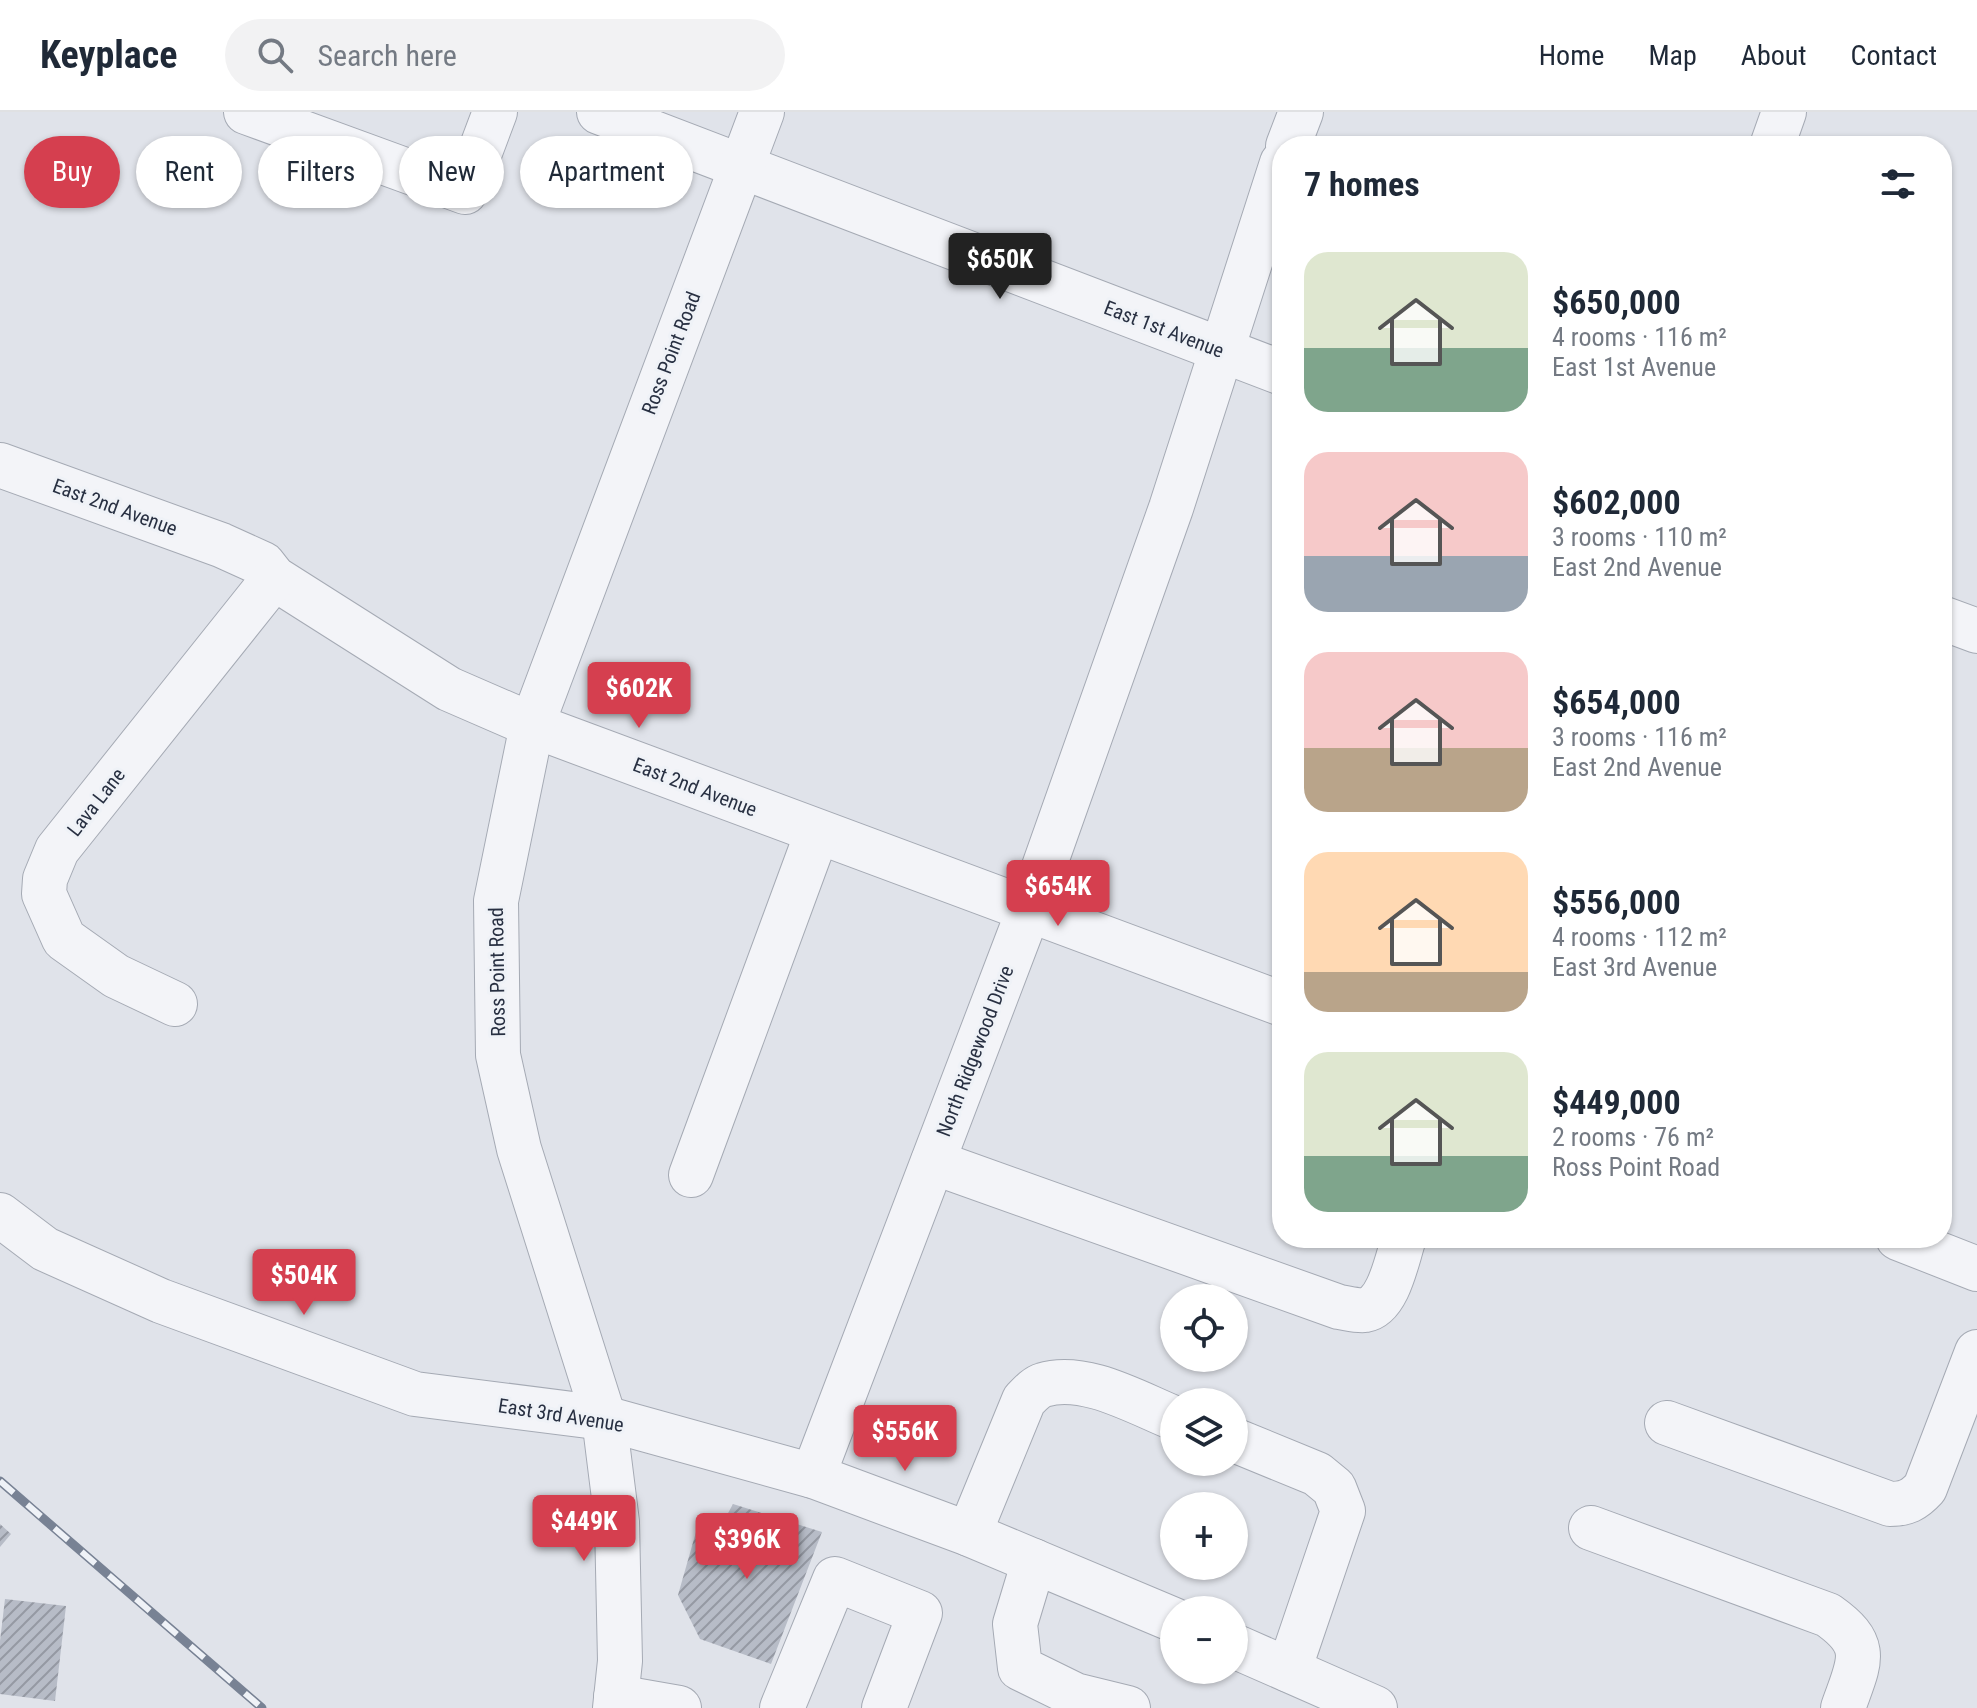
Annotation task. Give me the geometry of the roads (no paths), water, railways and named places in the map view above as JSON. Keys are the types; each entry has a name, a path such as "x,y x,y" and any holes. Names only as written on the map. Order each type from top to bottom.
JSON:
{"street":[{"path":"246,112 465,192 495,112"},
{"name":"East 1st Avenue","path":"599,112 1272,369"},
{"name":"Ross Point Road","path":"616,1702 620,1661 617,1522 604,1418 519,1149 498,1055 496,901 532,725 762,112"},
{"path":"1292,136 1301,112"},
{"path":"1776,136 1784,112"},
{"name":"North Ridgewood Drive","path":"813,1476 1028,912 1171,508 1272,193"},
{"name":"East 2nd Avenue","path":"0,465 221,545 263,564 274,578 449,689 532,725 1272,1000"},
{"name":"Lava Lane","path":"175,1004 116,976 64,939 44,894 45,879 57,850 274,578"},
{"path":"1952,622 1977,631"},
{"path":"691,1175 817,833"},
{"path":"933,1162 1339,1307 1363,1310 1375,1307 1400,1248"},
{"name":"East 3rd Avenue","path":"0,1215 45,1249 161,1301 415,1394 604,1418 813,1476 969,1534 1160,1614"},
{"path":"1923,1248 1977,1269"},
{"path":"1667,1423 1890,1504 1904,1504 1925,1488 1977,1352"},
{"path":"969,1534 1024,1400 1040,1385 1063,1382 1094,1387 1160,1413"},
{"path":"1248,1446 1317,1474 1334,1488 1343,1511 1289,1670"},
{"path":"1591,1528 1828,1615 1852,1632 1859,1647 1843,1708"},
{"path":"1034,1561 1015,1624 1020,1668 1075,1695 1128,1708"},
{"path":"782,1708 835,1579 920,1613 884,1708"},
{"path":"1248,1652 1374,1708"},
{"path":"616,1702 679,1708"}],"railway":[{"path":"0,1481 262,1708"}]}
